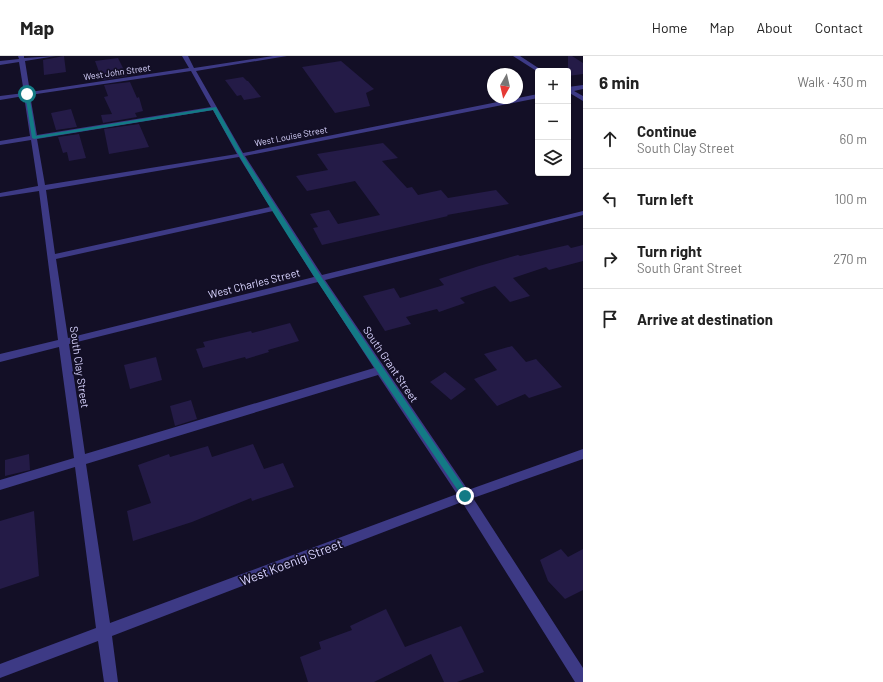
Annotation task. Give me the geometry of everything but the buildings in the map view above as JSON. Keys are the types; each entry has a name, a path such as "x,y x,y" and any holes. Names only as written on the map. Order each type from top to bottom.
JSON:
{"street":[{"path":"0,63 21,58 53,56"},
{"name":"South Grant Street","path":"185,56 241,155 274,208 465,496 583,681"},
{"name":"West John Street","path":"0,98 284,56"},
{"path":"516,56 535,68"},
{"name":"South Clay Street","path":"21,58 52,257 111,682"},
{"path":"571,89 583,87"},
{"path":"571,92 583,99"},
{"name":"West Louise Street","path":"0,195 241,155 535,97"},
{"path":"0,143 214,108"},
{"path":"52,257 274,208"},
{"name":"West Charles Street","path":"0,358 583,213"},
{"path":"0,485 381,370"},
{"name":"West Koenig Street","path":"0,672 465,496 583,454"}],"route":[{"path":"27,94 34,138 214,108 241,155 320,279 465,496"}]}
